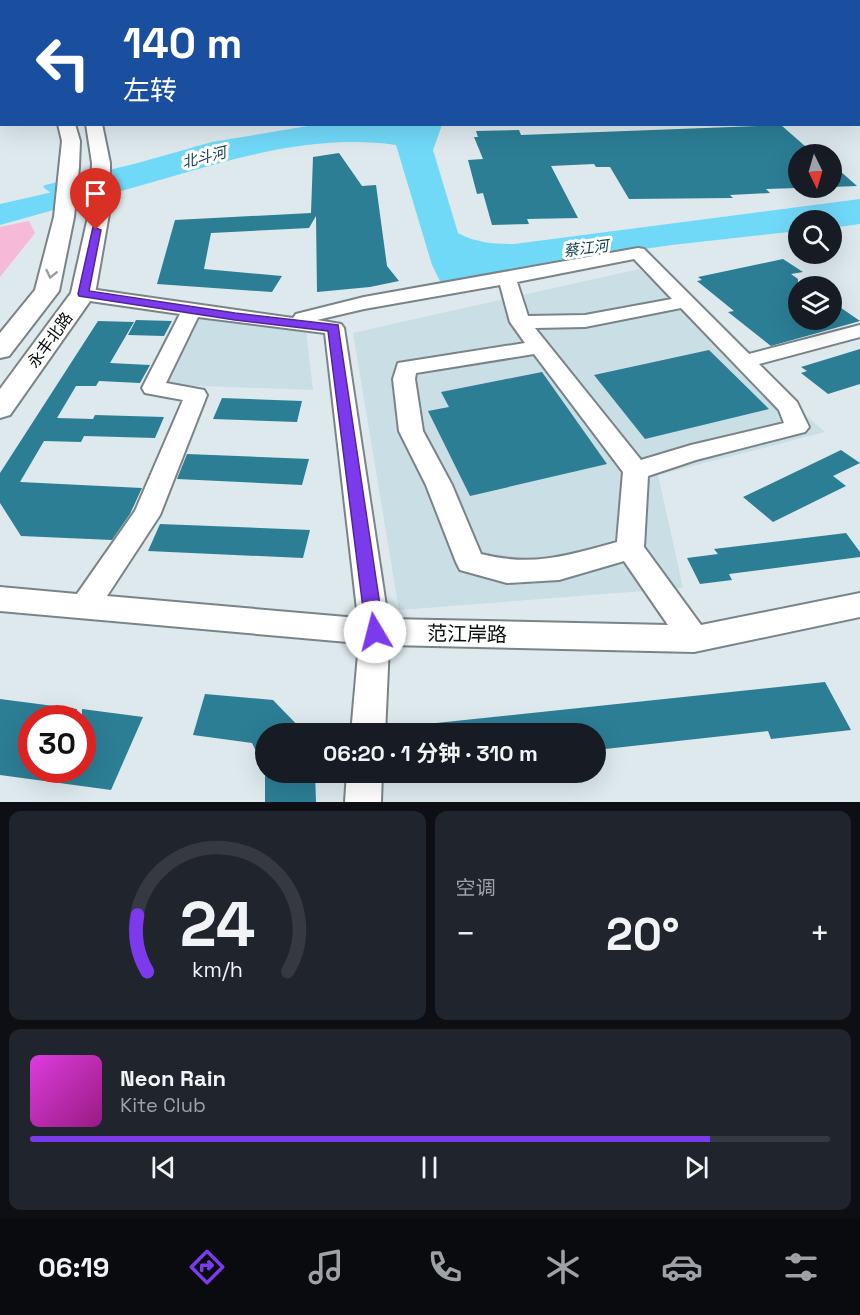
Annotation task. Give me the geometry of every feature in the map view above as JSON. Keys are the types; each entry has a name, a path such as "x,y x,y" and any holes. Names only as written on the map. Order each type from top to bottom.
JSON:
{"main road":[{"name":"永丰北路","path":"0,350 47,291 64,217 70,167 71,141 67,126"},
{"name":"永丰北路","path":"0,409 83,294 100,208 101,163 94,126"}],"street":[{"path":"279,323 364,303 638,253 789,407 797,427 691,453 636,471"},
{"path":"507,278 520,322 536,346 636,471 630,549 694,639"},
{"path":"83,294 190,311 334,328 375,632 369,723"},
{"path":"520,322 585,321 684,302"},
{"path":"84,607 147,515 196,395 153,388 190,311"},
{"path":"744,362 860,331"},
{"path":"536,346 406,368 404,379 411,431 439,485 470,561 507,572 559,569 630,549"},
{"name":"范江岸路","path":"0,599 375,632 694,639 860,605"},
{"path":"363,802 364,783"}],"shaded area":[{"path":"29,221 35,233 0,277 0,227"},
{"path":"639,269 825,432 658,475 683,588 399,610 353,333"},
{"path":"189,313 306,330 313,390 149,384"}],"water":[{"name":"蔡江河","path":"308,126 442,126 433,150 458,233 472,239 514,244 860,199 860,224 842,226 842,210 788,210 788,232 572,259 454,281 440,281 432,265 396,145 337,142 252,155 0,225 0,204 41,203 40,196 51,193 43,187 45,185 134,164 212,142"}],"building":[{"path":"782,126 803,144 788,144 788,188 766,189 770,193 730,195 733,198 629,199 610,167 596,167 594,164 551,166 578,218 527,219 529,224 492,225 483,193 477,194 468,160 483,159 474,137 478,137 476,131 519,130 521,135"},
{"path":"339,153 362,186 376,185 387,266 399,281 370,287 317,292 316,216 309,228 211,233 204,269 282,276 272,292 157,284 175,220 311,213 313,157"},
{"path":"842,173 857,186 842,187"},
{"path":"783,259 803,272 788,276 788,330 828,330 771,346 728,312 734,311 697,281 702,280 698,277"},
{"path":"842,309 860,321 842,326"},
{"path":"136,320 172,321 164,336 128,335"},
{"path":"98,321 134,322 110,363 150,365 140,383 99,381 96,386 76,386 57,418 93,419 95,415 164,417 155,438 84,436 81,442 44,441 20,482 142,488 130,514 112,540 21,536 0,503 0,473"},
{"path":"860,349 860,384 828,394 801,373 807,371 801,367"},
{"path":"709,350 769,409 645,439 594,375"},
{"path":"542,372 607,464 470,496 428,411 449,407 441,392"},
{"path":"222,398 302,401 297,422 213,419"},
{"path":"841,450 860,463 833,476 846,486 773,522 743,497"},
{"path":"187,454 309,459 302,485 177,479"},
{"path":"160,524 310,530 303,558 148,551"},
{"path":"846,533 860,552 860,557 729,574 732,580 700,584 687,558 718,554 714,549"},
{"path":"825,682 851,730 771,739 768,731 606,749 606,723 436,723"},
{"path":"205,694 273,700 295,723 255,723 255,749 252,743 193,735"},
{"path":"0,699 46,705 18,705 18,777 0,775"},
{"path":"96,711 143,717 111,790 59,783 96,783"},
{"path":"265,783 315,783 316,802 265,802"}],"waterway":[{"name":"北斗河","path":"0,208 66,193"}],"route":[{"path":"96,230 83,294 190,311 334,328 375,632"}]}
